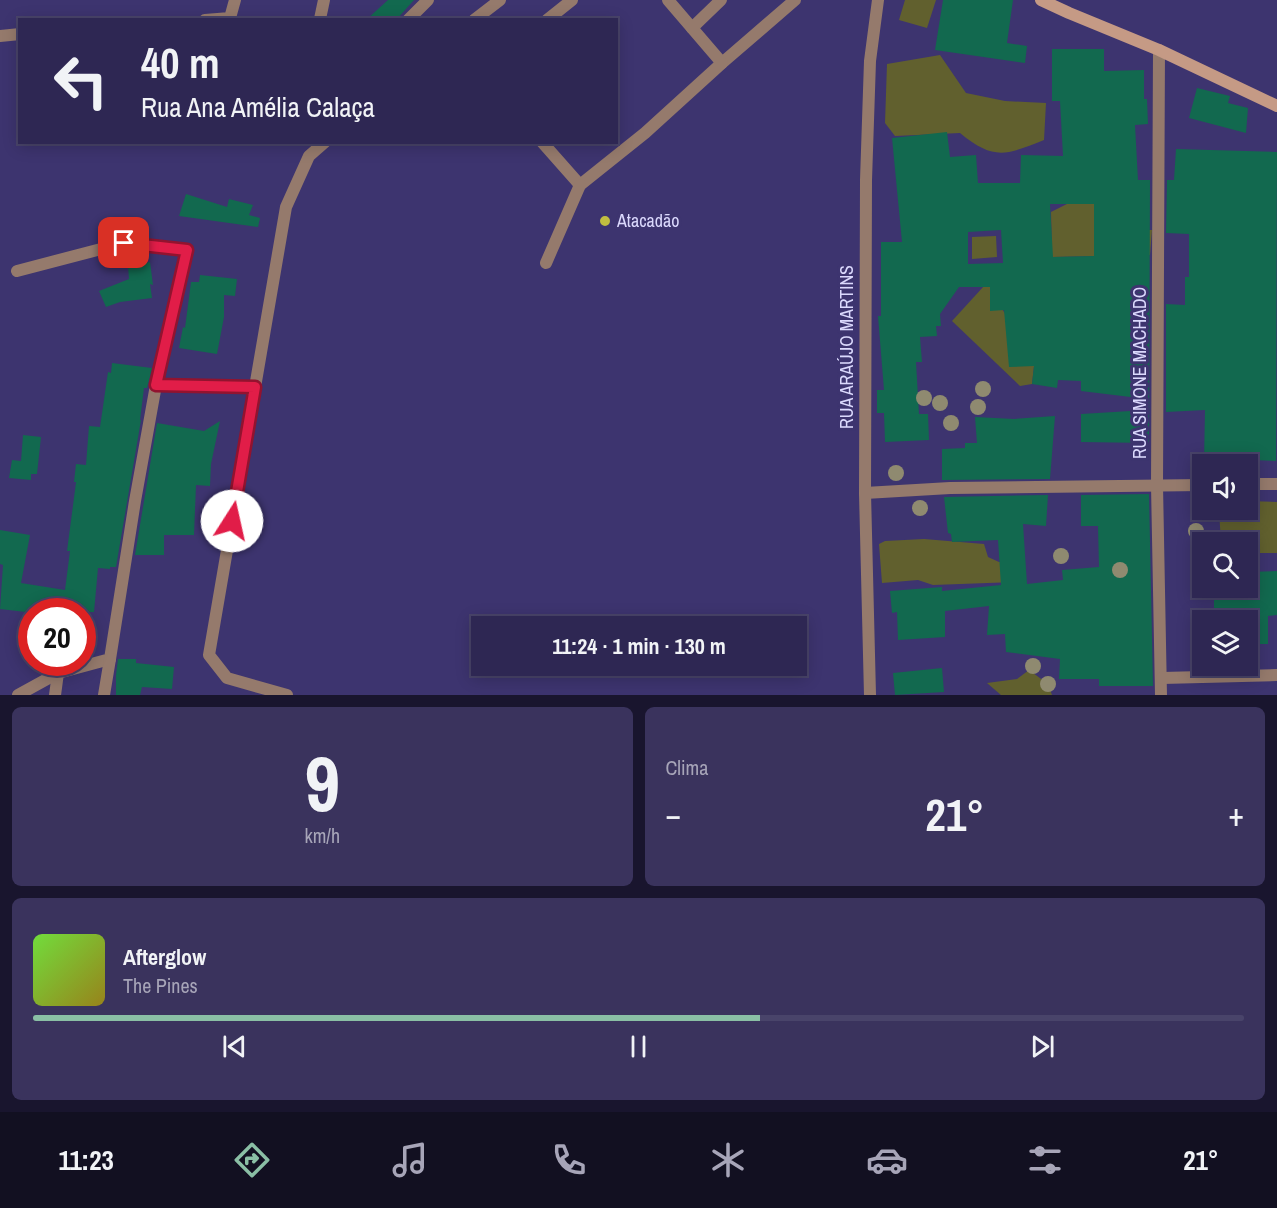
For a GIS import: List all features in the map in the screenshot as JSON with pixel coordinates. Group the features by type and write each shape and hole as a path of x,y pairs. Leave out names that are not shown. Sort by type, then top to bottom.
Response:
{"main road":[{"path":"1041,0 1069,14 1159,50 1277,106"}],"street":[{"path":"230,18 235,0"},
{"path":"320,18 324,0"},
{"path":"410,18 428,0"},
{"path":"477,18 500,0"},
{"path":"550,18 572,0"},
{"path":"668,0 722,63"},
{"path":"692,27 722,0"},
{"path":"546,263 580,185 645,133 795,0"},
{"name":"RUA ARAÚJO MARTINS","path":"870,695 865,493 866,180 870,61 878,0"},
{"path":"0,36 18,34"},
{"name":"RUA SIMONE MACHADO","path":"1159,50 1157,485 1161,695"},
{"path":"287,695 227,678 209,655 286,207 309,156 323,144"},
{"path":"544,144 580,185"},
{"path":"17,271 124,243 187,250 156,385 104,695"},
{"path":"156,385 255,387"},
{"path":"1258,484 1277,484"},
{"path":"865,493 950,488 1192,485"},
{"path":"96,664 110,660"},
{"path":"1162,678 1277,675"},
{"path":"18,695 53,676"},
{"path":"55,695 58,676"}],"shaded area":[{"path":"905,0 936,0 927,28 899,20"},
{"path":"940,55 966,93 1005,101 1046,103 1044,140 1010,152 1000,153 982,148 960,133 895,136 885,123 887,64"},
{"path":"1067,204 1094,204 1094,230 1152,230 1150,255 1052,257 1051,212"},
{"path":"996,236 997,257 972,259 972,237"},
{"path":"984,286 990,287 1034,366 1032,384 1020,386 952,321"},
{"path":"1258,501 1277,502 1277,553 1258,553 1258,532 1220,532 1220,520 1258,520"},
{"path":"924,539 984,544 988,557 999,562 1014,561 1015,582 933,585 918,580 882,583 879,544 885,541"},
{"path":"1029,670 1048,684 1052,695 1001,695 987,683 1017,679"}],"building":[{"path":"388,0 414,0 398,18 368,18"},
{"path":"943,0 1013,0 1007,43 1027,46 1025,63 935,50"},
{"path":"1052,49 1104,49 1104,71 1144,70 1144,99 1147,99 1148,124 1135,125 1138,180 1150,180 1149,443 1081,442 1081,414 1147,410 1147,399 1081,391 1081,381 1058,380 1057,388 1032,384 1034,366 1009,367 1004,310 990,311 990,287 959,287 940,314 941,326 936,326 937,336 920,337 922,362 916,362 919,414 928,414 929,440 885,442 884,413 877,413 877,390 884,390 878,316 881,316 881,242 902,242 892,138 947,132 950,157 976,155 978,183 1020,183 1021,155 1063,156 1060,101 1052,101","holes":["1050,204 1094,204 1094,256 1053,257","1001,230 1003,263 968,264 968,232"]},
{"path":"1197,88 1230,96 1228,103 1248,108 1246,133 1189,118"},
{"path":"1176,149 1277,152 1276,461 1258,460 1258,454 1204,454 1205,410 1166,412 1166,304 1185,305 1185,277 1189,277 1189,234 1166,233 1167,180 1174,180"},
{"path":"186,194 227,207 229,199 253,205 249,215 260,218 258,227 179,216"},
{"path":"150,262 152,298 120,302 106,307 99,291 129,279 128,266"},
{"path":"200,275 237,279 235,296 224,295 224,317 217,354 179,348 183,327 185,328 191,282 199,282"},
{"path":"112,363 152,368 147,388 144,388 141,420 116,567 98,568 95,598 18,598 18,611 0,609 3,565 0,564 0,530 30,535 21,583 65,590 76,464 86,465 89,426 100,427 108,372 111,373"},
{"path":"1055,416 1050,479 942,480 942,449 965,448 965,443 977,443 975,417 1014,419"},
{"path":"220,421 211,464 210,486 196,485 194,535 164,535 164,555 135,555 157,423 204,431"},
{"path":"23,435 41,437 37,474 31,474 31,480 9,478 12,460 21,461"},
{"path":"1149,494 1153,686 1099,686 1099,679 1059,679 1060,659 1006,652 1005,634 987,635 989,606 945,611 945,637 898,640 897,612 892,613 890,591 942,587 942,591 1001,585 998,540 952,542 951,534 948,533 944,497 1048,495 1046,526 1023,524 1027,584 1063,580 1062,570 1099,567 1098,526 1081,526 1081,495"},
{"path":"1277,571 1277,615 1268,616 1268,644 1258,644 1258,610 1214,610 1214,598 1258,598 1258,572"},
{"path":"118,659 136,659 136,663 174,667 172,689 142,687 140,695 116,695"},
{"path":"942,668 944,692 895,695 893,673"}],"place":[{"name":"Atacadão","path":"605,221"}],"route":[{"path":"124,243 187,250 156,385 255,387 232,521"}]}
